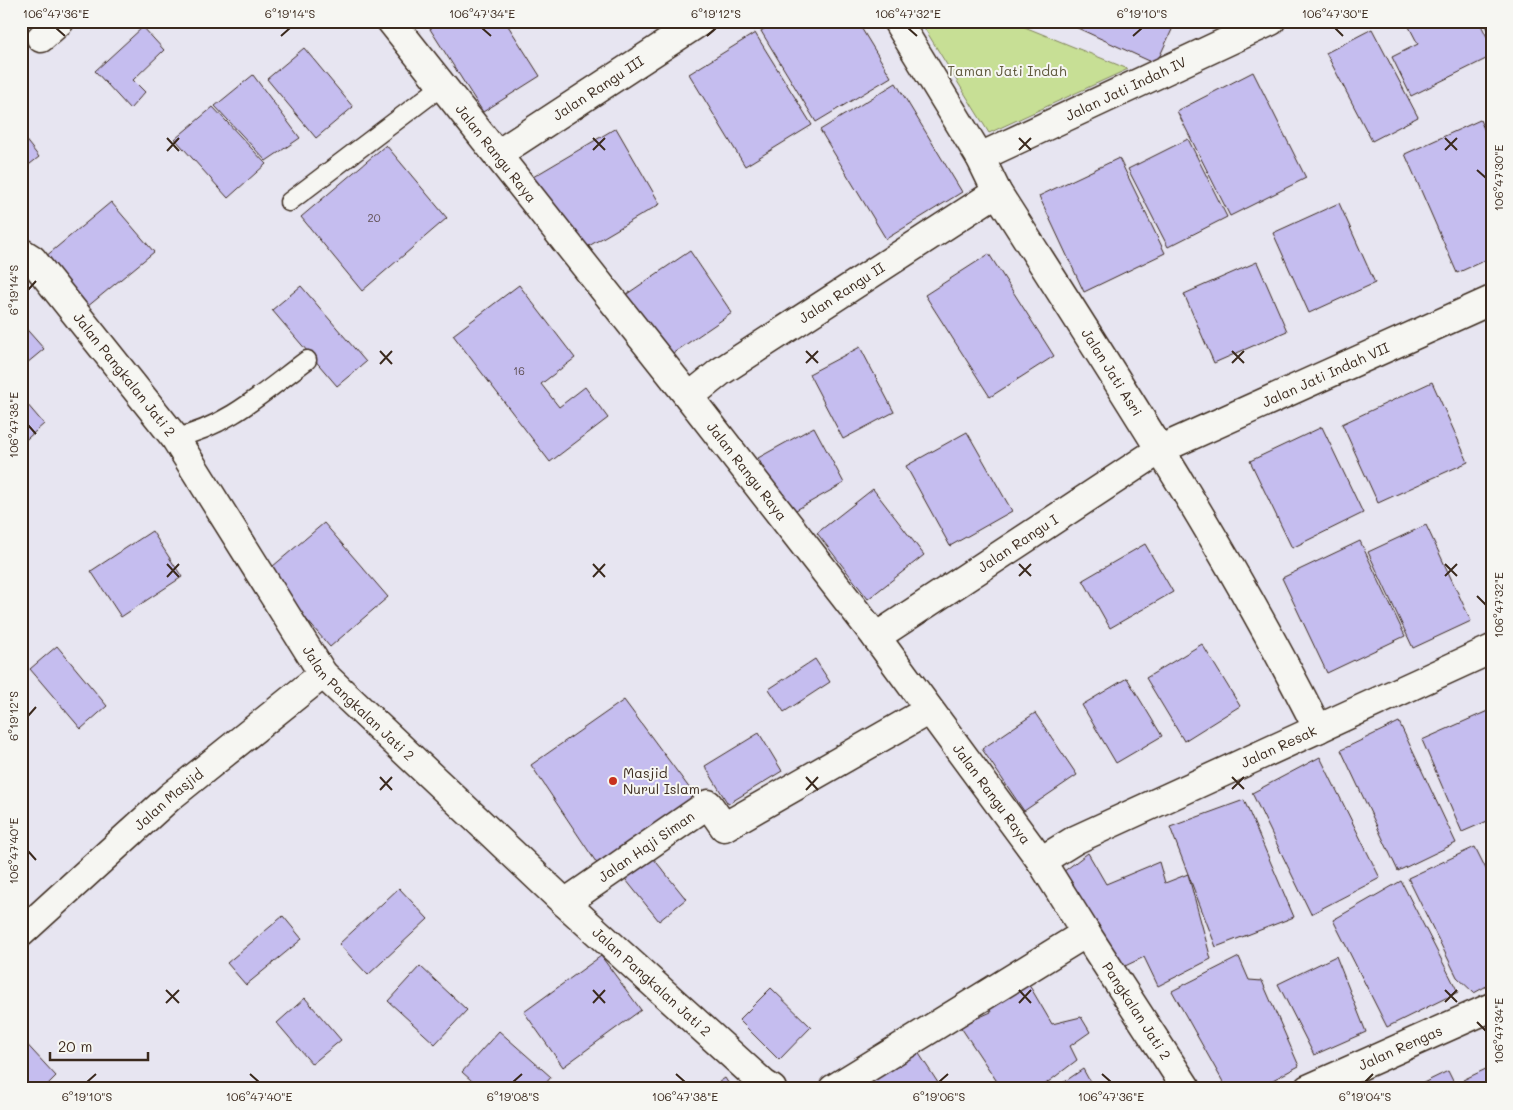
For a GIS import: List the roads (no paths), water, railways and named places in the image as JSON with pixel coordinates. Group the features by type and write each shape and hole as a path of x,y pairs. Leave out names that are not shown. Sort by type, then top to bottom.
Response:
{"street":[{"name":"Jalan Rangu Raya","path":"391,21 689,397 876,638 1041,861 1086,933"},
{"name":"Jalan Rangu III","path":"500,158 510,146 701,21"},
{"name":"Jalan Jati Asri","path":"897,21 980,156 996,192 1161,449 1289,671 1318,729"},
{"name":"Jalan Jati Indah IV","path":"980,156 1271,21"},
{"name":"Jalan Rangu II","path":"689,397 720,372 996,192"},
{"name":"Jalan Pangkalan Jati 2","path":"25,260 175,438 323,674 564,902 764,1084 772,1089"},
{"name":"Jalan Jati Indah VII","path":"1161,449 1492,300"},
{"name":"Jalan Rangu I","path":"876,638 1161,449"},
{"name":"Jalan Resak","path":"1041,861 1075,840 1492,649"},
{"name":"Jalan Masjid","path":"21,933 170,797 323,674"},
{"name":"Jalan Haji Siman","path":"564,902 708,804 724,827 928,710"},
{"path":"832,1089 1086,933"},
{"name":"Pangkalan Jati 2","path":"1086,933 1187,1089"},
{"name":"Jalan Rengas","path":"1308,1089 1492,1007"}],"lane":[{"path":"289,202 442,86"},
{"path":"175,438 194,434 231,417 307,360"}],"place":[{"name":"Masjid Nurul Islam","path":"613,781"}],"park label":[{"name":"Taman Jati Indah","path":"1007,71"}]}
